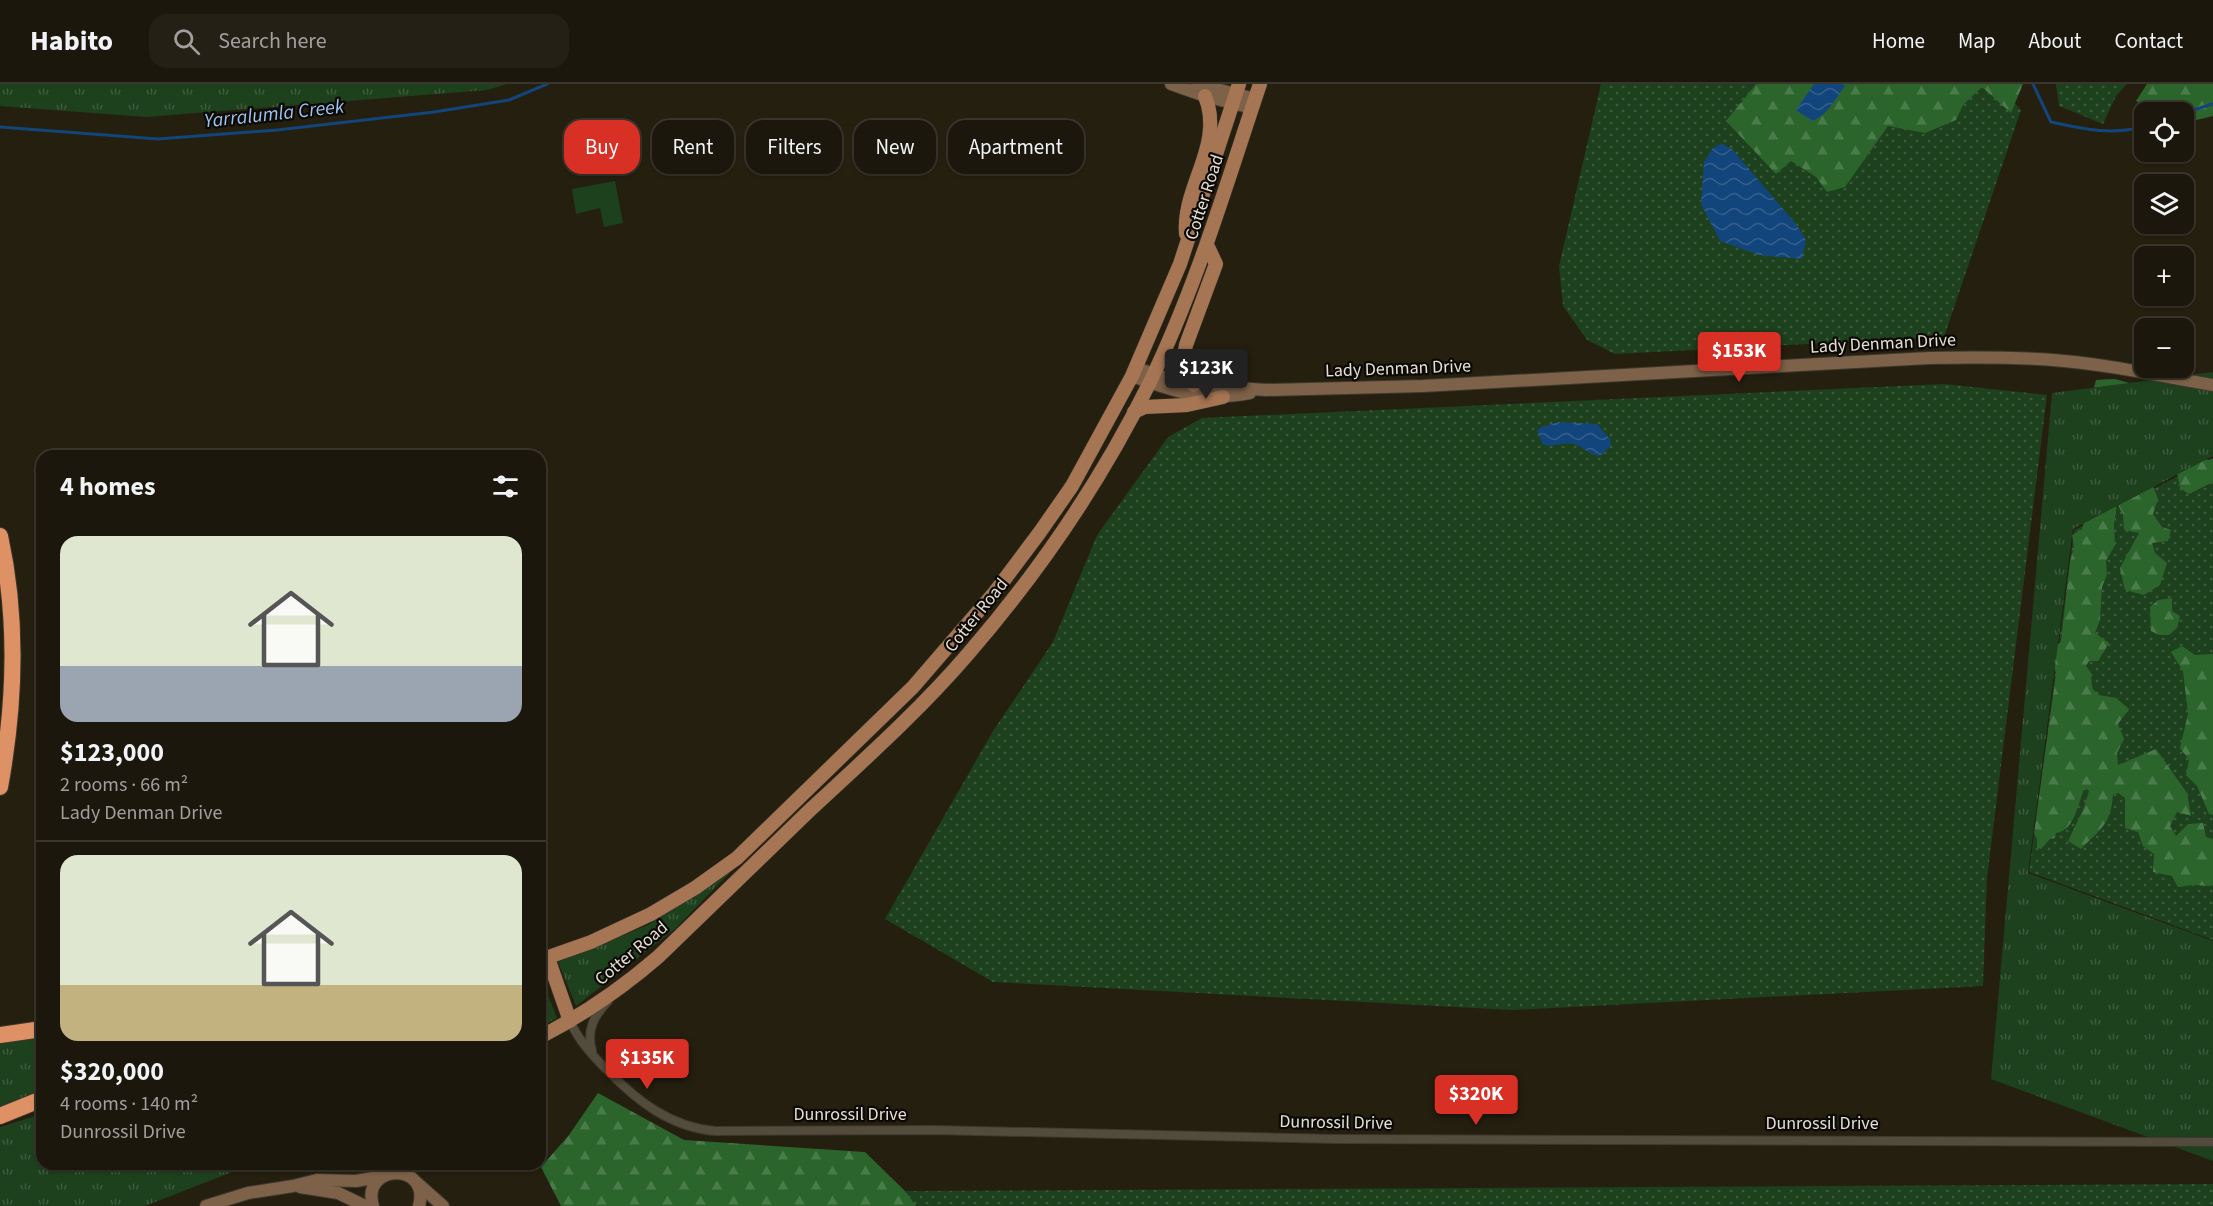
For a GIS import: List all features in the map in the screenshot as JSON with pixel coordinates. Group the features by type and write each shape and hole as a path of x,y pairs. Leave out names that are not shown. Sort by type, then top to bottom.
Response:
{"highway":[{"path":"0,536 9,591 12,635 9,723 0,787"},
{"path":"0,1035 36,1030"},
{"path":"0,1116 36,1101"}],"main road":[{"name":"Cotter Road","path":"546,1034 570,1022 626,984 865,759 968,655 1049,552 1095,482 1151,379 1207,245 1260,84"},
{"name":"Cotter Road","path":"546,958 591,942 651,914 725,867 797,801 905,694 963,631 1046,525 1084,465 1134,372 1162,309 1236,94"},
{"path":"1186,243 1184,218 1207,150 1211,130 1210,108 1205,96"},
{"path":"1194,385 1184,370 1183,359 1216,264 1207,245"},
{"path":"1134,412 1144,407 1187,405 1223,398"},
{"path":"546,964 570,1022"}],"street":[{"path":"1171,84 1205,96 1236,94"},
{"path":"1197,84 1236,94 1253,104"},
{"name":"Lady Denman Drive","path":"1151,379 1194,385 1266,390 1423,386 1929,358 2003,357 2056,360 2213,385"},
{"name":"Lady Denman Drive","path":"1134,372 1180,393 1223,398 1266,390"},
{"path":"593,1056 589,1039 594,1019 610,998 626,984"},
{"name":"Dunrossil Drive","path":"570,1022 579,1039 593,1056 626,1089 653,1110 689,1127 715,1131 933,1130 1335,1139 2213,1142"},
{"path":"410,1170 421,1194 419,1206"},
{"path":"374,1206 373,1189 385,1172"},
{"path":"206,1206 248,1193 325,1179 356,1181 385,1172 397,1173 415,1181 443,1206"},
{"path":"293,1186 338,1193 365,1206"}],"green space":[{"path":"0,84 507,84 487,90 146,117 0,106"},
{"path":"1601,84 1998,84 2021,110 1944,337 1615,354 1587,340 1563,306 1559,266"},
{"path":"1756,84 2023,84 2011,113 1982,87 1963,105 1956,120 1925,133 1888,126 1845,187 1827,192 1816,177 1791,161 1776,174 1726,121"},
{"path":"2056,84 2127,84 2116,96 2103,124 2059,106"},
{"path":"2147,84 2213,84 2213,116 2194,121 2194,102 2136,101"},
{"path":"615,181 623,223 604,227 600,208 576,214 572,189"},
{"path":"2213,372 2213,456 2073,529 2028,873 2213,941 2213,1161 1991,1079 2052,393 2167,378 2194,378 2194,374"},
{"path":"2115,379 2140,386 2195,459 2213,460 2213,482 2189,494 2180,488 2176,468 2152,483 2158,499 2153,514 2162,527 2171,530 2168,541 2152,543 2155,553 2167,563 2160,585 2144,595 2125,590 2120,568 2139,533 2124,530 2123,514 2117,504 2114,524 2115,545 2106,561 2107,575 2102,587 2100,620 2095,633 2109,643 2098,661 2089,661 2086,666 2091,673 2092,688 2099,695 2116,698 2129,709 2118,724 2124,739 2117,753 2118,765 2156,749 2187,793 2191,816 2177,812 2170,826 2176,836 2188,824 2203,823 2206,837 2213,839 2213,885 2210,886 2178,887 2172,876 2153,872 2154,854 2143,846 2138,832 2125,828 2125,798 2118,793 2113,794 2110,813 2104,825 2081,849 2068,841 2083,810 2089,791 2085,787 2068,827 2056,833 2055,838 2050,839 2041,849 2037,848 2037,838 2034,834 2056,674 2047,652 2061,642 2070,561 2074,547 2072,535 2082,529 2085,518 2089,407 2096,380"},
{"path":"1944,384 2047,395 1987,878 1983,986 1512,1010 993,982 885,919 993,731 1053,642 1097,535 1168,437 1202,418"},
{"path":"2213,458 2213,940 2029,872 2074,530"},
{"path":"2172,598 2172,611 2180,616 2177,628 2169,635 2159,635 2151,631 2150,607 2158,600"},
{"path":"2182,646 2195,655 2213,654 2213,815 2209,814 2197,786 2186,775 2189,760 2180,748 2188,714 2183,671 2171,652"},
{"path":"747,855 675,929 576,1006 558,962 648,925"},
{"path":"546,990 557,1018 546,1024"},
{"path":"36,1036 36,1092 0,1108 0,1043"},
{"path":"598,1093 684,1140 865,1152 905,1191 916,1206 561,1206 543,1170 546,1170 546,1161 569,1135"},
{"path":"36,1116 36,1170 237,1170 145,1206 0,1206 0,1127"},
{"path":"2213,1184 2213,1206 915,1206 904,1191"}],"water":[{"path":"1814,84 1842,84 1845,86 1826,111 1812,121 1796,110"},
{"path":"1721,143 1732,149 1796,224 1806,240 1802,259 1759,255 1720,241 1701,204 1704,162 1712,149"},
{"path":"1559,422 1597,424 1610,439 1611,446 1600,456 1573,444 1543,445 1537,431 1541,427"}],"waterway":[{"name":"Yarralumla Creek","path":"0,127 158,139 277,130 434,112 509,100 547,84"},
{"name":"Yarralumla Creek","path":"2033,84 2051,122 2110,131 2134,129"},
{"name":"Yarralumla Creek","path":"2194,110 2213,104"}]}
